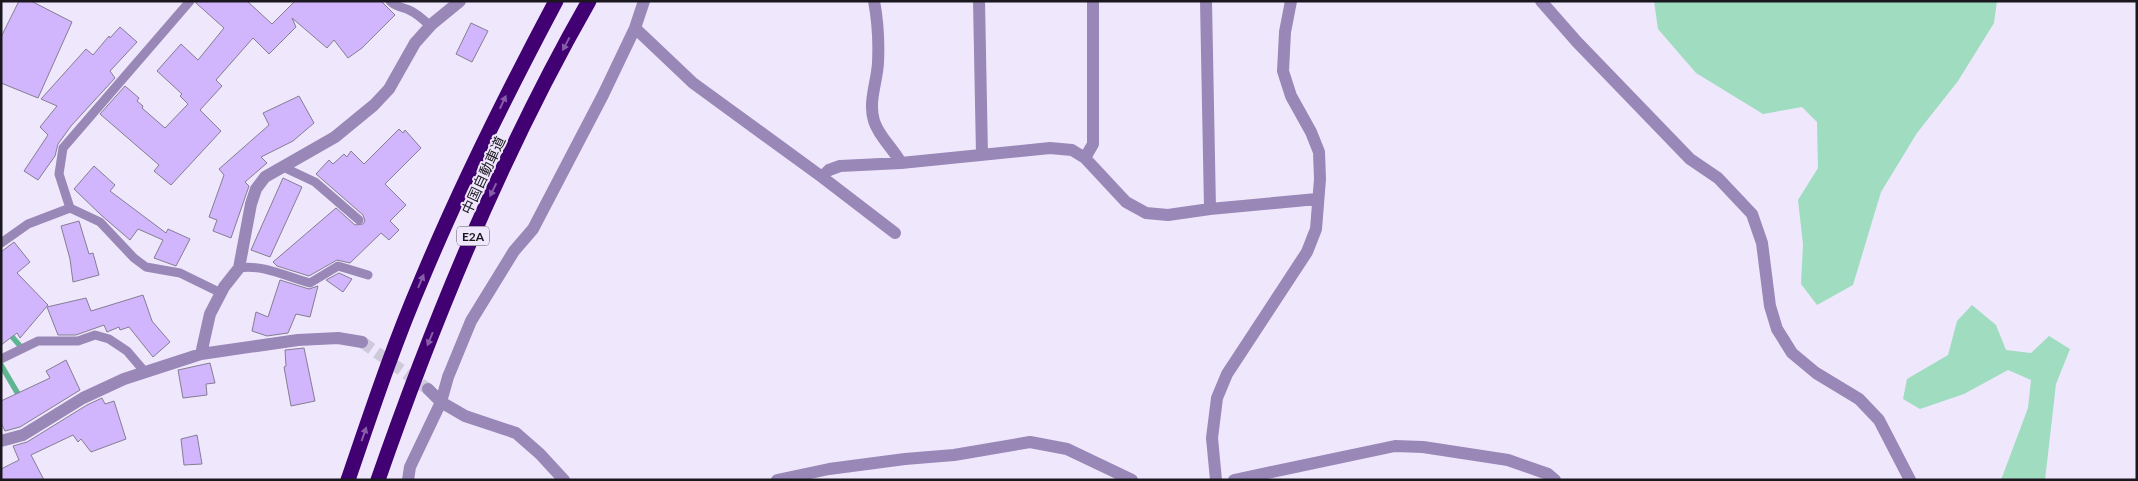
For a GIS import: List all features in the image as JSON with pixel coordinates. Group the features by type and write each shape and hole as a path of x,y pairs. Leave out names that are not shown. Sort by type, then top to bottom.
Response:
{"highway":[{"name":"中国自動車道","path":"348,480 381,383 420,281 504,100 556,1"},
{"name":"中国自動車道","path":"378,480 406,398 487,202 533,107 589,1"}],"street":[{"path":"201,354 210,314 221,293 239,268 251,204 256,189 265,177 335,137 374,105 389,89 415,43 430,26 460,1"},
{"path":"408,480 410,467 442,402 448,377 471,321 514,251 533,229 603,95 635,28 644,1"},
{"path":"874,1 878,21 878,64 872,104 873,120 879,134 901,163"},
{"path":"979,1 982,154"},
{"path":"1085,158 1093,144 1092,1"},
{"path":"1206,1 1210,209"},
{"path":"1216,480 1212,438 1217,398 1227,374 1307,252 1316,229 1320,179 1319,152 1311,132 1291,96 1283,71 1285,32 1291,1"},
{"path":"1541,1 1577,42 1690,159 1718,178 1752,214 1762,242 1770,306 1777,329 1792,353 1816,373 1859,399 1879,420 1910,480"},
{"path":"635,28 693,83 895,233"},
{"path":"822,177 829,170 840,166 901,163 1050,148 1072,150 1085,158 1126,202 1146,213 1168,215 1317,199"},
{"path":"1,441 23,435 83,398 145,372 201,354 298,340 338,338 362,342"},
{"path":"428,389 442,402 465,416 516,433 540,454 564,480"},
{"path":"777,480 829,469 904,459 954,455 1030,442 1067,449 1132,480"},
{"path":"1234,480 1395,446 1423,447 1508,460 1548,474 1555,480"}],"lane":[{"path":"70,208 59,174 63,148 190,1"},
{"path":"390,1 399,8 419,15 430,26"},
{"path":"283,168 314,182 359,220"},
{"path":"1,243 28,224 70,208 100,222 134,258 146,267 180,273 221,293"},
{"path":"239,268 250,266 266,268 276,274 310,284 338,266 368,275"},
{"path":"1,360 38,341 78,341 94,335 109,338 121,347 145,372"}],"green space":[{"path":"1654,1 1997,1 1994,23 1958,81 1917,133 1881,192 1853,285 1817,305 1801,284 1803,244 1798,200 1818,168 1817,122 1802,107 1763,114 1696,73 1658,29"},
{"path":"1972,305 1996,325 2006,350 2031,353 2049,336 2070,349 2056,384 2045,480 2001,480 2028,408 2031,380 2008,370 1964,394 1920,409 1903,399 1907,379 1948,355 1957,321"}],"building":[{"path":"19,1 31,1 72,22 38,98 1,83 1,37"},
{"path":"196,1 247,1 272,24 295,1 381,1 395,15 362,48 348,58 334,40 327,48 292,18 296,27 269,54 253,38 216,80 222,86 200,110 221,131 171,185 154,171 159,165 100,114 125,86 139,98 137,101 143,106 142,108 165,128 188,104 180,96 182,94 157,71 181,44 198,60 224,28"},
{"path":"471,23 488,31 472,62 456,54"},
{"path":"120,27 137,42 110,71 115,78 71,126 58,144 55,156 38,180 24,171 48,135 40,127 57,106 41,99 86,49 93,55 109,36 110,38"},
{"path":"299,96 314,123 293,141 261,157 267,163 245,182 249,186 231,238 213,231 217,220 209,217 224,175 219,169 269,125 263,113"},
{"path":"399,129 403,133 405,130 421,148 385,184 406,205 390,221 399,230 389,240 381,233 350,263 337,260 309,276 277,266 273,262 336,208 355,225 363,224 365,221 363,215 316,174 329,160 333,164 344,154 347,157 351,151 364,164"},
{"path":"94,166 115,185 110,191 166,233 168,229 190,239 176,266 154,258 163,240 138,229 130,240 74,189"},
{"path":"283,178 302,187 270,257 251,250"},
{"path":"79,221 89,254 93,253 99,275 73,282 70,259 61,226"},
{"path":"14,242 30,262 17,273 48,305 20,338 17,333 1,345 1,252"},
{"path":"339,273 352,279 343,292 326,280"},
{"path":"280,280 309,289 318,286 310,317 296,314 288,333 267,336 252,331 256,312 268,317"},
{"path":"143,295 152,321 170,342 153,357 129,327 120,330 119,327 107,332 104,325 76,335 58,335 47,307 86,298 91,311"},
{"path":"304,348 315,401 291,406 284,367 286,366 285,350"},
{"path":"66,360 80,390 20,427 5,431 1,423 1,401 50,378 46,371"},
{"path":"210,363 215,383 206,384 207,395 183,398 178,370"},
{"path":"102,398 105,404 114,401 126,439 91,452 81,439 78,442 73,435 31,455 44,480 1,480 1,469 19,460 13,446 27,442 87,405"},
{"path":"197,435 202,464 184,465 181,439"}],"waterway":[{"path":"8,332 21,347"},
{"path":"1,365 21,399"}],"tunnel":[{"path":"362,342 428,389"}]}
